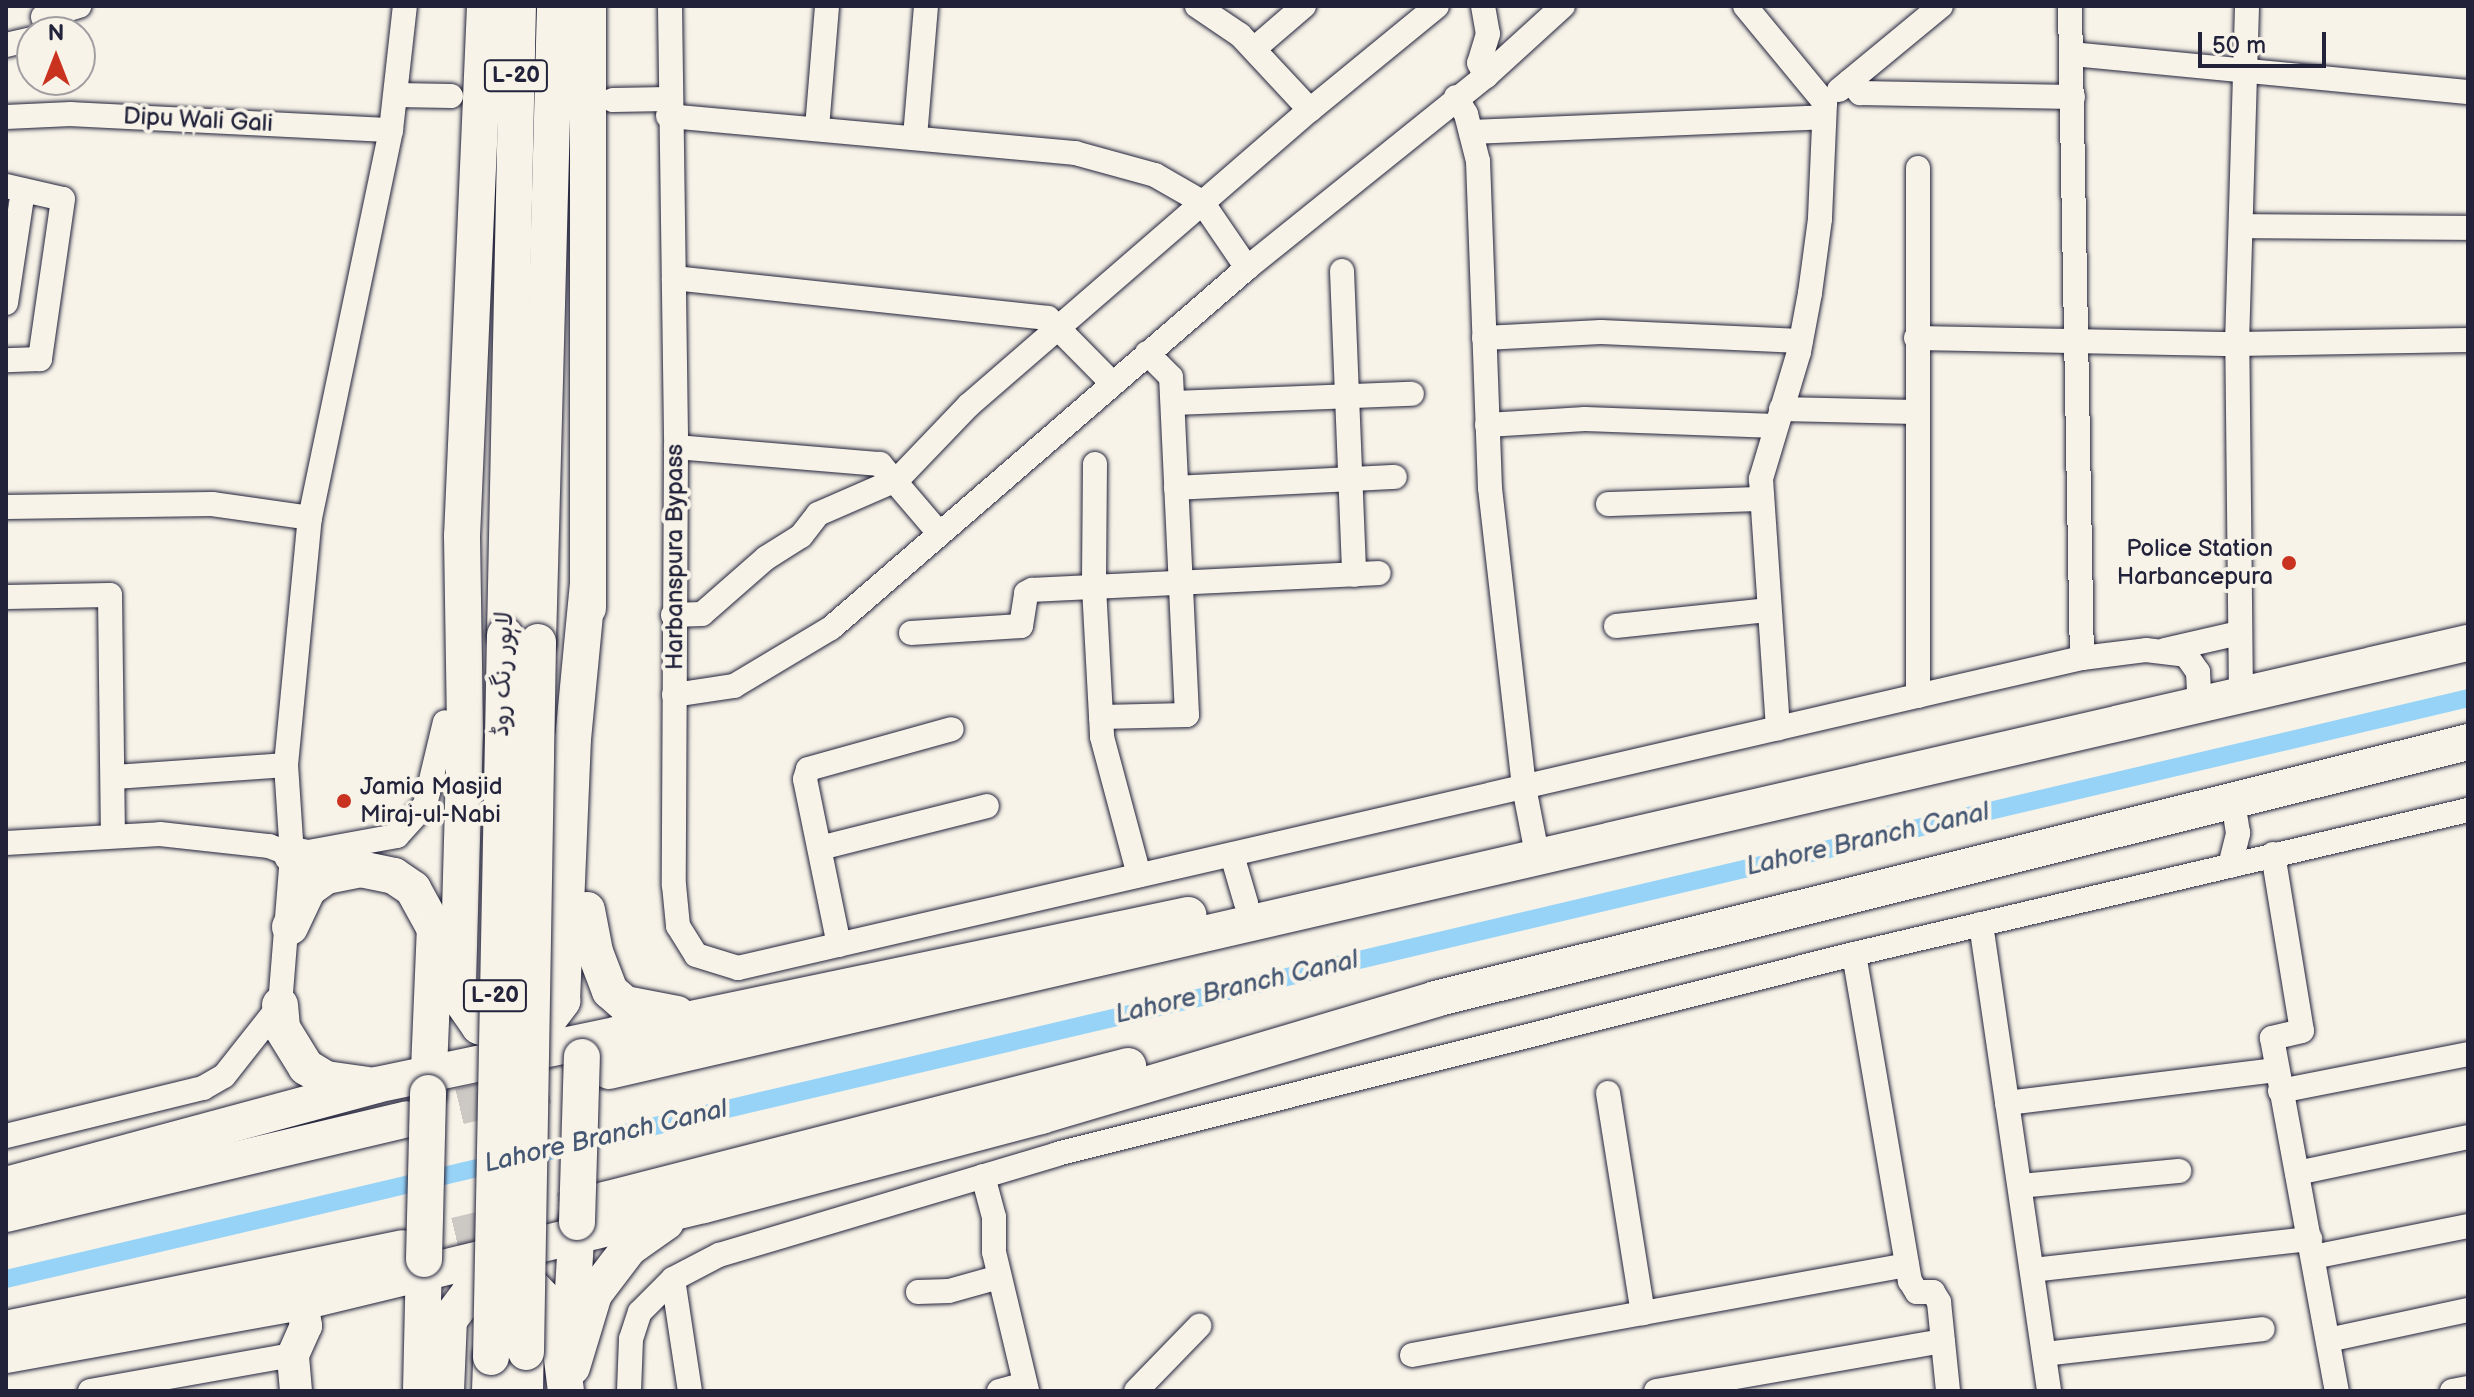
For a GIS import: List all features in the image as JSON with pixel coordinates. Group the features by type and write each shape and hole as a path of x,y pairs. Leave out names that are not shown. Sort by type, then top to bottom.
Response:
{"highway":[{"path":"429,1387 417,1260 421,1095 431,1005 445,722 462,536 485,6"},
{"name":"لاہور رنگ روڈ","path":"518,6 525,1391"},
{"name":"لاہور رنگ روڈ","path":"490,1374 522,638 555,6"},
{"path":"567,1391 586,1220 591,1056 587,910 588,6"},
{"path":"462,536 465,733 458,984 461,1000 479,1026 509,1037 542,1028 562,1001 573,739 588,584"},
{"path":"6,1214 421,1095 591,1056 977,990 1312,907 1538,859 2468,643"},
{"path":"586,1220 704,1205 1041,1116 1435,999 2468,742"},
{"path":"292,855 372,870 413,889 435,929"},
{"path":"290,927 308,889 326,876 372,870"},
{"path":"591,1056 697,1016 1246,903 1312,907"},
{"path":"587,910 595,952 610,991 625,1004 651,1012 697,1016"},
{"path":"6,1329 417,1260 586,1220 1243,1037 1435,999"},
{"path":"280,1005 282,1028 306,1067 326,1079 421,1095"},
{"path":"6,1185 376,1085 413,1054 431,1005"},
{"path":"567,1391 584,1314 612,1266 653,1228 704,1205"},
{"path":"6,1355 302,1302 357,1288 417,1260"},
{"path":"429,1387 449,1320 469,1293 500,1281 535,1290 548,1303 557,1319 567,1391"},
{"path":"357,1288 390,1301 403,1314 429,1387"}],"main road":[{"path":"296,1391 293,1355 306,1326 302,1302"}],"street":[{"path":"49,16 79,6"},
{"path":"6,1136 203,1088 224,1076 280,1005 290,927 292,855 286,765 310,518 391,130 405,6"},
{"name":"Harbanspura Bypass","path":"670,6 668,107 676,447 674,885 685,942 696,955 738,968 2082,658 2163,650 2239,633"},
{"path":"817,128 827,6"},
{"path":"915,137 926,6"},
{"path":"1197,6 1254,49 1310,110"},
{"path":"1254,49 1304,6"},
{"path":"673,615 702,614 766,558 801,536 818,514 898,479 969,405 1202,202 1437,6"},
{"path":"1483,6 1488,34 1479,52 1486,76"},
{"path":"674,695 713,692 758,674 831,628 938,532 1247,268 1456,97 1486,76 1563,6"},
{"path":"1745,6 1824,110 1820,219 1801,341 1761,479 1778,728"},
{"path":"1471,132 1824,110 1850,81 1941,6"},
{"path":"2070,6 2079,343 2082,658"},
{"path":"2241,697 2237,344 2247,6"},
{"path":"2072,54 2244,68 2468,92"},
{"path":"1850,81 1860,93 2073,97"},
{"path":"397,95 451,96"},
{"path":"1456,97 1471,132 1478,161 1487,425 1524,787 1538,859"},
{"path":"613,100 817,128 1075,153 1155,175 1202,202 1247,268"},
{"name":"Dipu Wali Gali","path":"6,117 71,114 391,130"},
{"path":"1918,168 1915,412 1918,696"},
{"path":"6,303 15,188 63,199 40,359 6,360"},
{"path":"2241,226 2468,228"},
{"path":"1342,271 1354,575"},
{"path":"674,278 1048,318 1112,383"},
{"path":"1484,338 1601,332 1801,341"},
{"path":"1916,338 2237,344 2468,340"},
{"path":"1101,717 1187,715 1171,377 1147,353"},
{"path":"1173,403 1412,394"},
{"path":"1487,425 1585,419 1915,412"},
{"path":"676,447 880,464 898,479 938,532"},
{"path":"1095,464 1094,587 1101,717 1116,798 1139,875"},
{"path":"1176,488 1395,477"},
{"path":"1608,504 1761,499"},
{"path":"6,507 212,504 310,518"},
{"path":"911,633 1012,629 1021,626 1026,593 1032,590 1379,573"},
{"path":"6,597 110,595 116,777 113,836"},
{"path":"1616,626 1769,610"},
{"path":"2163,650 2186,655 2193,663 2200,706"},
{"path":"6,843 160,834 269,846 292,855 397,836 412,824 425,805 445,722"},
{"path":"839,945 805,779 808,769 952,729"},
{"path":"116,777 286,765"},
{"path":"2230,866 2238,833 2233,800"},
{"path":"820,848 987,806"},
{"path":"629,1391 631,1339 640,1312 673,1279 719,1255 1057,1154 1854,954 2468,810"},
{"path":"2273,854 2302,1031 2272,1038 2337,1391"},
{"path":"1232,855 1246,903"},
{"path":"1981,924 2049,1391"},
{"path":"1854,954 1907,1265 1917,1292 1933,1292 1939,1302 1948,1391"},
{"path":"2007,1103 2278,1080 2468,1054"},
{"path":"1608,1093 1643,1313"},
{"path":"1041,1116 1057,1154"},
{"path":"2297,1173 2468,1137"},
{"path":"2020,1186 2179,1171"},
{"path":"983,1176 999,1277 1026,1388 999,1391"},
{"path":"2032,1270 2312,1248 2468,1226"},
{"path":"1412,1355 1907,1265"},
{"path":"918,1292 949,1291 999,1277"},
{"path":"673,1279 690,1391"},
{"path":"2328,1340 2468,1310"},
{"path":"1136,1391 1199,1326"},
{"path":"2044,1354 2263,1329"},
{"path":"1656,1391 1943,1341"},
{"path":"90,1391 293,1355"},
{"path":"2452,1391 2468,1388"}],"waterway":[{"name":"Lahore Branch Canal","path":"524,1157 2468,698"},
{"name":"Lahore Branch Canal","path":"6,1279 499,1163"}],"tunnel":[{"path":"407,1119 609,1071"},
{"path":"403,1248 604,1200"}],"place":[{"name":"Police Station Harbancepura","path":"2289,563"},
{"name":"Jamia Masjid Miraj-ul-Nabi","path":"344,801"}]}
